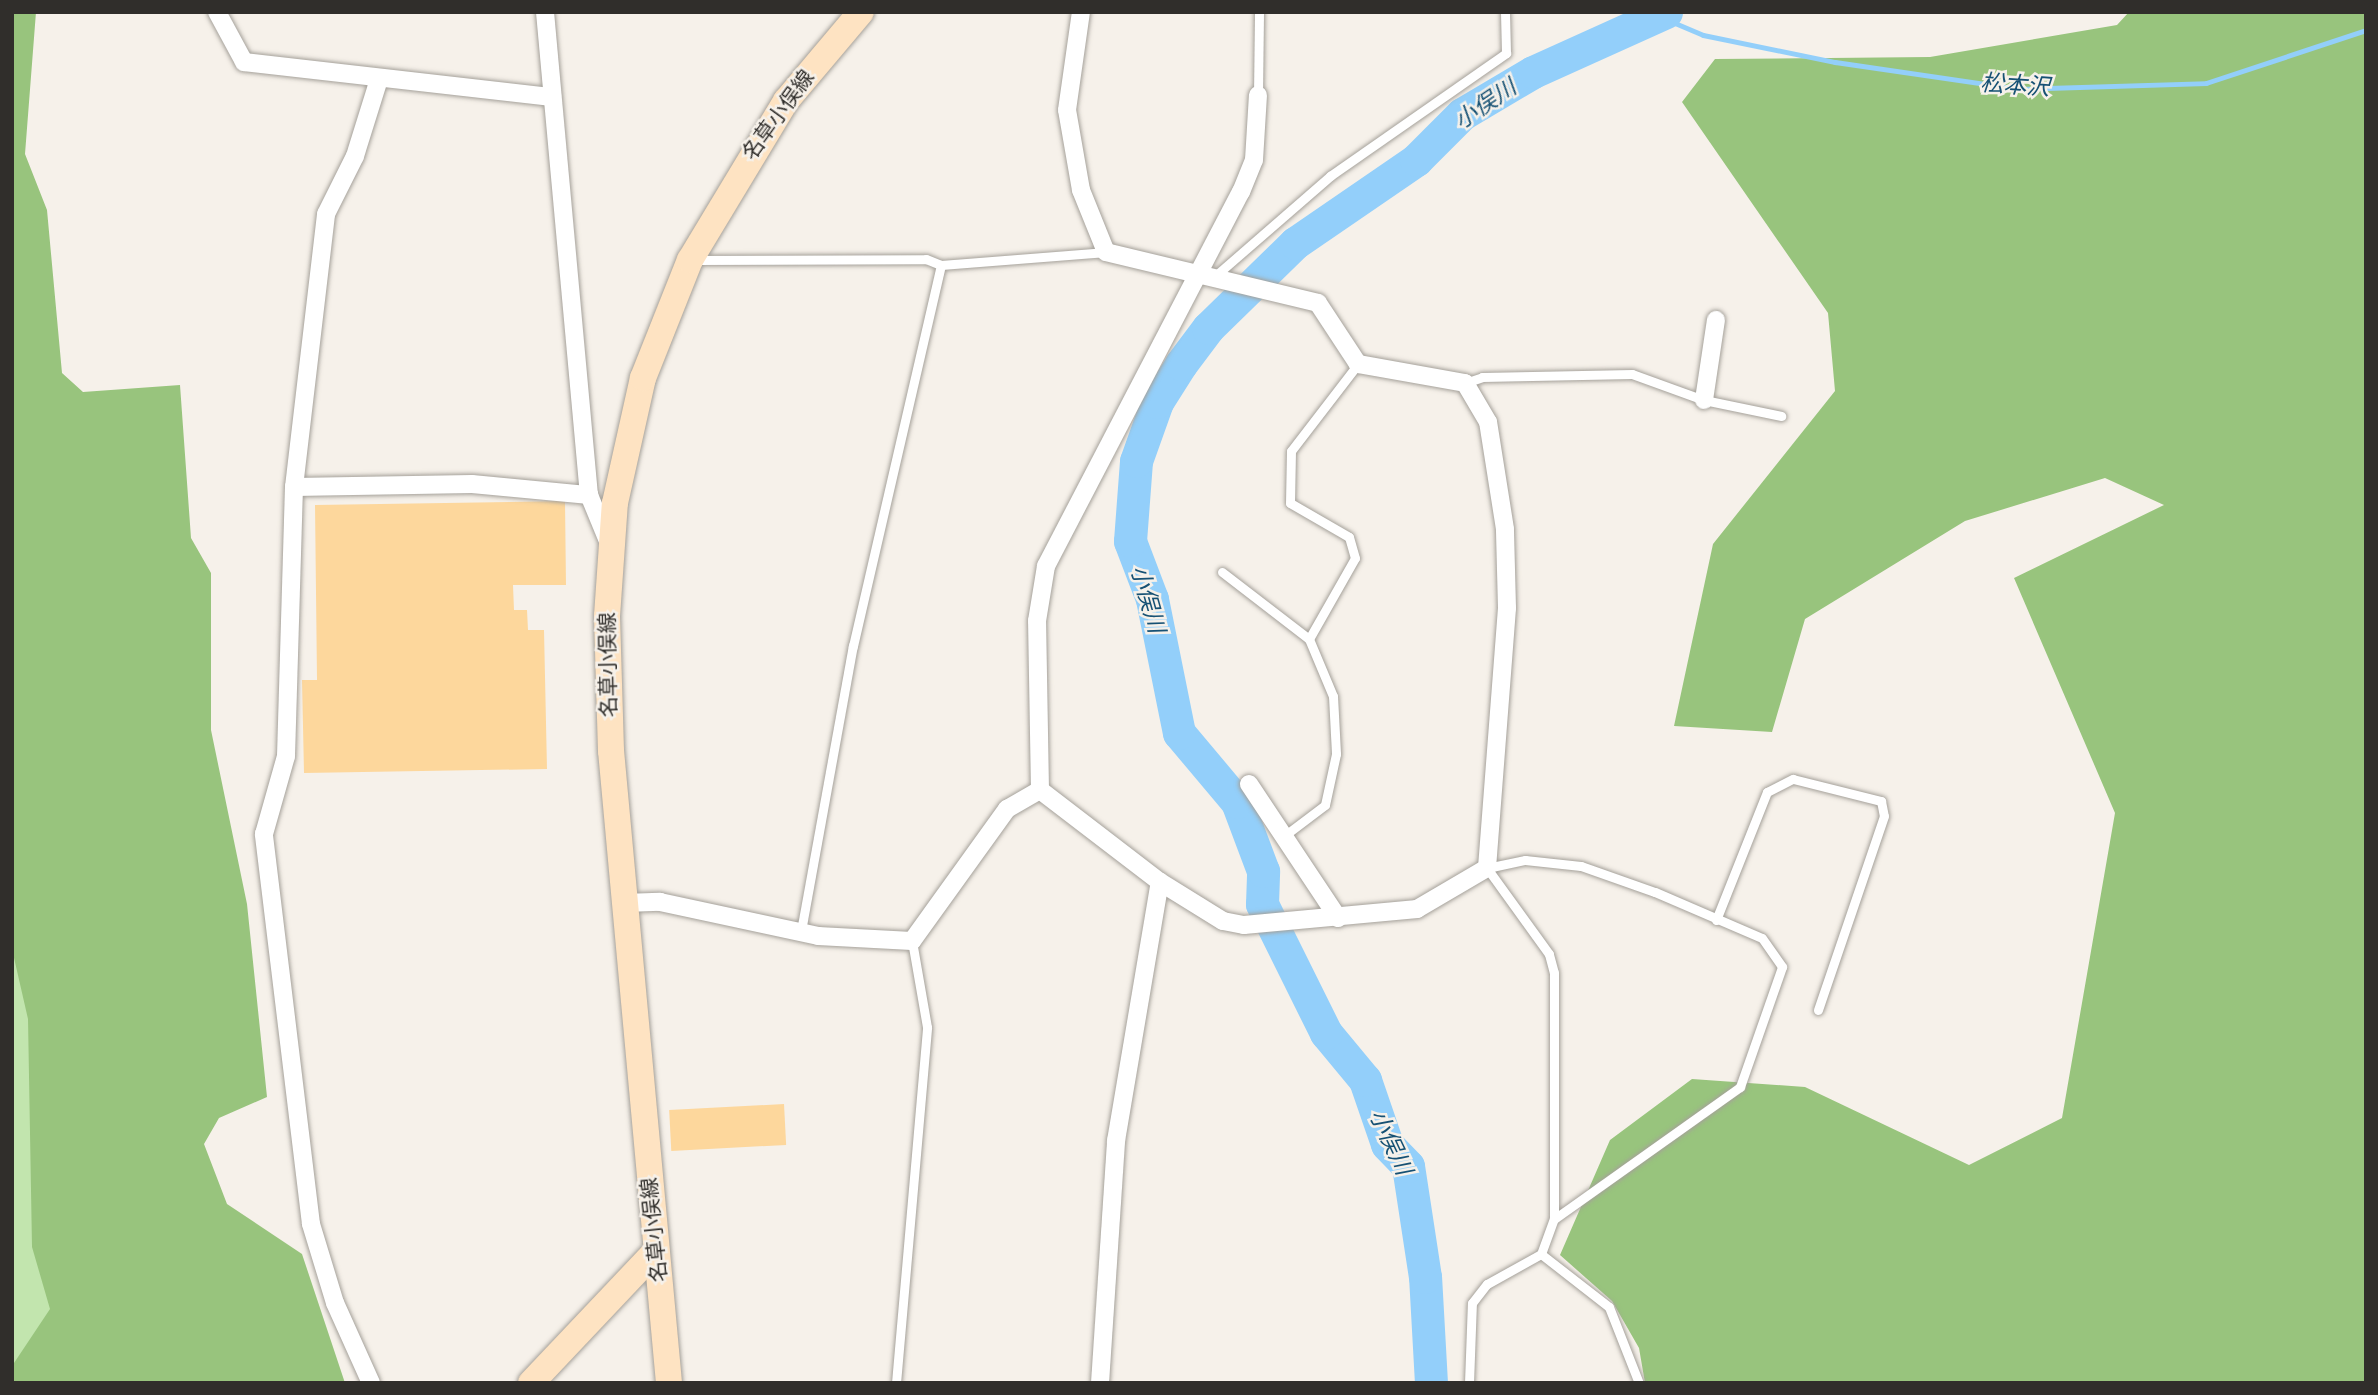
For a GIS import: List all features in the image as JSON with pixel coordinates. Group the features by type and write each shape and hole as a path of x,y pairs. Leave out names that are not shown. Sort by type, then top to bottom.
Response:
{"main road":[{"name":"名草小俣線","path":"669,1383 608,704 610,546 643,378 690,260 786,101 861,12"},
{"path":"531,1383 656,1251"}],"street":[{"path":"217,12 244,62 552,97"},
{"path":"545,12 589,495 610,546"},
{"path":"1040,790 1160,882 1223,921 1264,926 1417,909 1487,868 1505,670 1505,529 1489,422 1465,383 1358,363 1329,312 1273,292 1106,252 1081,190 1067,110 1081,12"},
{"path":"371,1383 335,1303 311,1224 291,1093 283,952 265,873 264,834 286,756 294,487 326,214 355,156 379,79"},
{"path":"1040,790 1037,621 1046,566 1209,277 1254,160 1258,95"},
{"path":"1704,400 1716,320"},
{"path":"294,487 472,484 589,495"},
{"path":"1249,784 1338,918"},
{"path":"624,903 660,902 802,931 912,941 1007,809 1040,790"},
{"path":"1106,1380 1116,1140 1160,882"}],"lane":[{"path":"1258,95 1259,12"},
{"path":"1209,277 1330,176 1506,53 1505,12"},
{"path":"690,260 926,259 941,265 1106,252"},
{"path":"802,931 853,646 941,265"},
{"path":"1309,639 1355,558 1349,537 1290,503 1291,451 1358,363"},
{"path":"1465,383 1482,377 1615,372 1704,400 1781,416"},
{"path":"1222,572 1309,639 1333,696 1336,754 1325,805 1284,836"},
{"path":"1716,920 1767,792 1793,779 1881,801 1884,816 1818,1010"},
{"path":"1469,1383 1472,1303 1487,1284 1541,1254 1554,1219 1554,973 1549,954 1487,868 1525,860 1581,866 1762,938 1782,967 1740,1087 1554,1219"},
{"path":"896,1383 927,1027 912,941"},
{"path":"1541,1254 1609,1307 1639,1383"}],"green space":[{"path":"12,12 36,12 25,154 47,210 62,373 83,392 180,385 191,538 211,573 211,730 247,904 267,1097 219,1118 204,1144 227,1204 302,1254 345,1383 12,1383 12,1366 50,1309 32,1247 28,1019 12,949"},
{"path":"2129,12 2366,12 2366,1383 1645,1383 1639,1348 1612,1301 1560,1255 1610,1140 1692,1079 1805,1087 1969,1165 2062,1118 2115,813 2014,578 2164,505 2105,478 1965,521 1805,619 1772,732 1674,726 1713,544 1835,391 1828,313 1682,102 1715,59 1930,57 2117,25"},
{"path":"12,650 92,1361 12,1383"}],"building":[{"path":"565,501 566,585 513,585 514,610 527,610 528,630 544,630 547,769 304,773 302,680 317,680 315,505"},
{"path":"784,1104 786,1145 671,1151 669,1110"}],"waterway":[{"name":"小俣川","path":"1431,1383 1425,1277 1408,1166 1387,1144 1365,1080 1326,1033 1262,904 1263,871 1237,802 1179,733 1152,599 1130,541 1136,461 1157,402 1181,364 1208,328 1295,243 1416,160 1462,114 1533,72 1666,12"},
{"name":"松本沢","path":"1663,18 1703,35 1835,62 2019,89 2206,83 2366,30"}]}
